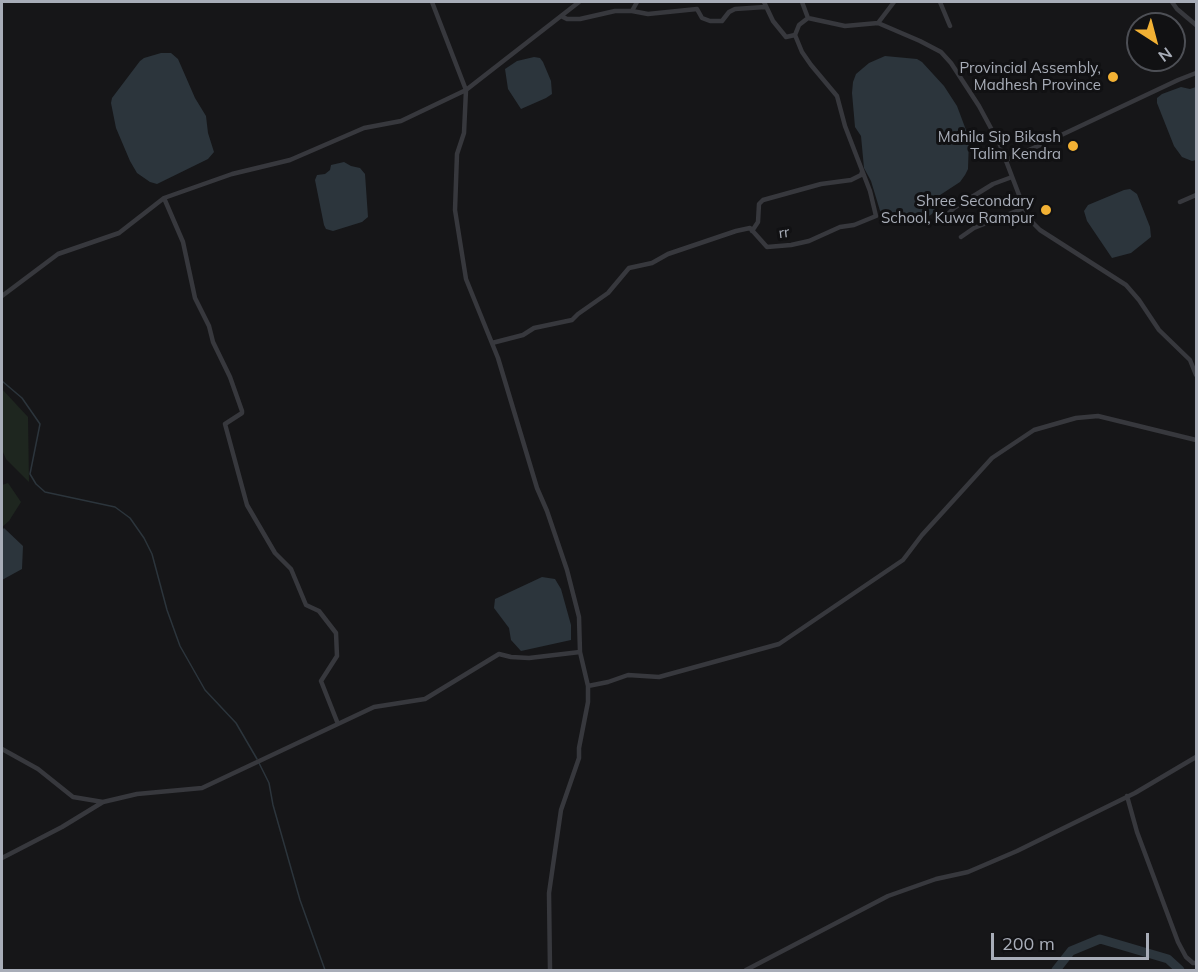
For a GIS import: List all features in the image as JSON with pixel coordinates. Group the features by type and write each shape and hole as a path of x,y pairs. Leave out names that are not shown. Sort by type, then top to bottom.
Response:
{"street":[{"path":"432,2 466,90 464,133 458,154 457,227 466,279 492,343 537,488 567,570 579,617 580,652 588,686 588,702 579,758 561,810 549,893 550,970"},
{"path":"2,296 58,254 119,233 164,198 232,174 290,160 364,128 401,121 466,90 579,2"},
{"path":"632,11 637,2"},
{"path":"698,2 697,9 702,18 713,21 722,21 729,12 735,9 765,4 773,21 786,37 795,34 798,25 808,18 845,26 878,23 940,52 951,63 979,106 1000,145 1024,208 1040,230 1126,285 1159,330 1190,360 1197,375"},
{"path":"802,2 808,18"},
{"path":"878,23 894,2"},
{"path":"940,2 950,26"},
{"path":"1172,2 1197,25"},
{"path":"561,16 567,19 580,19 615,11 648,14 697,9"},
{"name":"rr","path":"752,231 767,247 791,245 876,216 870,191 837,96 807,59 795,34"},
{"path":"1006,160 1197,73"},
{"path":"492,343 523,335 534,328 572,320 608,293 629,268 652,263 668,254 736,231 750,228 752,231 758,222 759,204 763,200 821,184 851,180 861,176 862,172"},
{"path":"946,216 954,208 993,184 1012,177"},
{"path":"1180,202 1197,195"},
{"path":"164,198 183,242 195,298 209,326 213,342 230,377 242,411 225,424 247,505 275,553 291,568 306,606 319,611 336,633 337,656 321,681 338,724"},
{"path":"961,237 974,228 1024,208"},
{"path":"588,686 628,675 659,677 779,644 903,560 922,535 992,458 1034,430 1076,418 1098,416 1197,441"},
{"path":"2,858 62,827 103,802 137,794 202,788 374,707 425,699 499,654 529,657 580,652"},
{"path":"2,749 38,769 73,796 103,802"},
{"path":"746,970 888,896 983,866 1043,838 1127,796 1197,757"},
{"path":"1127,796 1137,832 1178,942 1186,957 1193,963 1197,963"}],"shaded area":[{"path":"161,53 171,53 178,59 195,98 206,116 214,152 208,159 157,184 137,173 130,161 116,128 111,103 112,98 140,61"},
{"path":"885,56 917,59 922,62 944,86 957,106 969,138 968,169 965,175 960,182 937,197 937,207 932,214 915,225 887,222 881,214 871,181 864,168 861,136 855,127 852,93 856,74 869,63"},
{"path":"540,58 543,62 551,81 552,94 521,109 508,89 505,69 517,61"},
{"path":"1181,87 1190,89 1196,87 1196,160 1192,161 1182,157 1174,146 1157,103 1157,98 1162,94"},
{"path":"344,162 360,168 365,174 368,217 362,222 333,231 326,229 324,225 315,180 317,175 325,174 330,170 331,165"},
{"path":"1130,189 1137,194 1150,227 1151,237 1131,253 1112,258 1087,221 1084,211 1088,205"},
{"path":"2,389 28,417 29,482 6,459 2,450"},
{"path":"8,483 21,502 9,521 2,527 2,485"},
{"path":"4,528 23,546 22,569 2,580 2,530"},
{"path":"542,577 555,579 561,589 571,625 571,640 521,651 511,640 509,628 494,608 495,599"}],"waterway":[{"path":"2,381 22,398 40,424 30,474 36,484 45,492 115,507 130,518 144,538 152,554 167,610 180,646 205,690 236,723 257,759"},
{"path":"259,763 269,783 300,900 325,970"},
{"path":"1056,970 1071,951 1100,939 1168,959 1180,970"}],"place":[{"name":"Provincial Assembly, Madhesh Province","path":"1113,77"},
{"name":"Mahila Sip Bikash Talim Kendra","path":"1073,146"},
{"name":"Shree Secondary School, Kuwa Rampur","path":"1046,210"}]}
